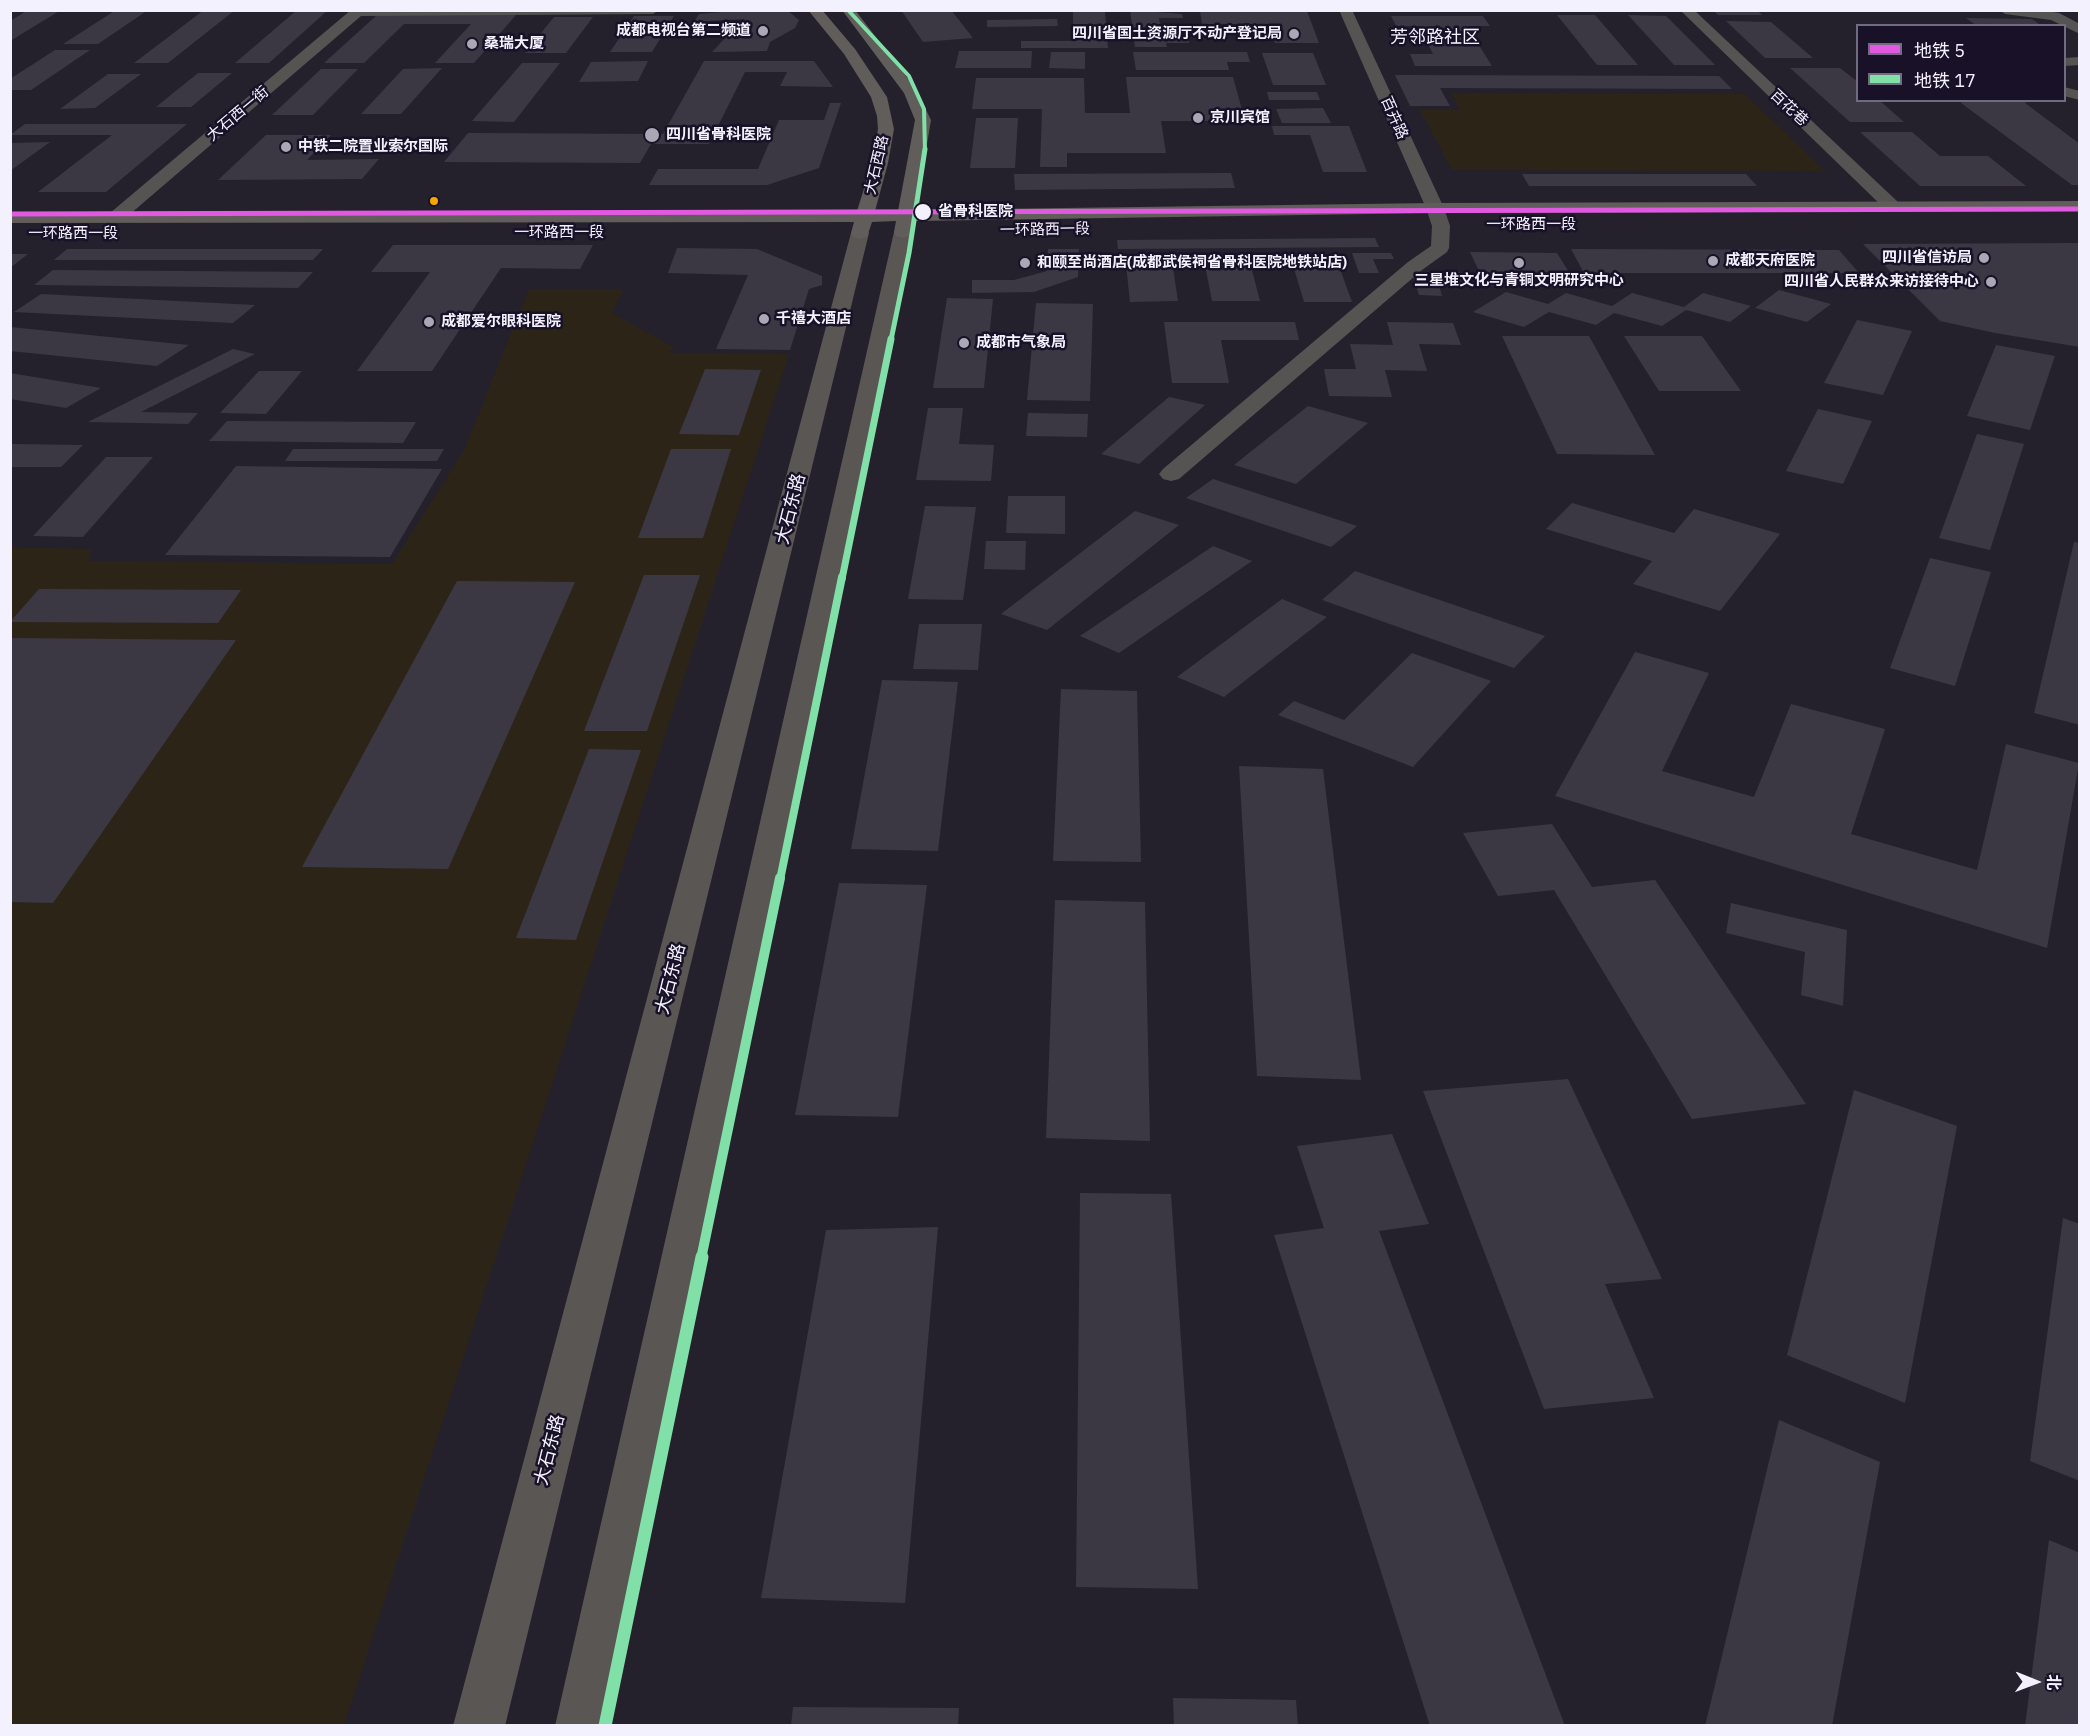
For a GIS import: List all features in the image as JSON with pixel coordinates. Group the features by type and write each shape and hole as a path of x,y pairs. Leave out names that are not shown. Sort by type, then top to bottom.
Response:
{"main road":[{"name":"大石西路","path":"814,10 850,52 879,97 885,116 880,163 862,224"},
{"path":"581,1725 905,224 922,120 911,92 848,10"},
{"name":"一环路西一段","path":"10,218 905,224 1438,217 1893,206 2079,206"},
{"name":"一环路西一段","path":"1438,217 2079,222"},
{"name":"一环路西一段","path":"10,234 862,224"},
{"name":"大石东路","path":"479,1725 862,224"}],"street":[{"path":"359,11 652,10"},
{"name":"百卉路","path":"1345,10 1438,217"},
{"name":"百花巷","path":"1686,10 1893,206"},
{"path":"2005,10 2055,13 2079,30"},
{"name":"大石西一街","path":"116,217 359,11"},
{"path":"1171,474 1406,274 1440,248 1438,217"}],"shaded area":[{"path":"1451,93 1745,94 1825,171 1452,170 1420,110 1460,110"},
{"path":"529,289 623,289 612,313 674,347 670,353 789,354 344,1725 11,1726 11,547 92,549 88,561 392,564 464,450"}],"building":[{"path":"28,10 61,10 10,41 10,21"},
{"path":"116,10 148,10 98,44 63,44"},
{"path":"204,10 235,10 168,63 134,63"},
{"path":"297,10 328,10 269,63 235,63"},
{"name":"成都电视台第二频道","path":"746,10 787,10 799,20 795,28 770,42 767,51 712,52 729,34 747,27 744,19 694,22 699,14"},
{"path":"901,10 951,10 973,38 923,42"},
{"path":"1130,10 1182,14 1183,18 1159,18 1162,36 1188,36 1189,43 1166,43 1167,47 1135,47"},
{"path":"1713,10 1757,10 1762,15 1718,15"},
{"name":"四川省国土资源厅不动产登记局","path":"1200,11 1307,11 1319,43 1275,43 1270,24 1202,24"},
{"path":"1073,12 1105,12 1108,48 1021,48 1021,41 1073,41"},
{"name":"桑瑞大厦","path":"377,15 516,15 474,63 435,63 471,24 404,24 364,63 324,63"},
{"path":"1557,15 1595,15 1638,65 1597,65"},
{"path":"1628,15 1666,16 1715,65 1674,65"},
{"path":"634,16 674,16 652,52 610,52"},
{"path":"1391,16 1483,16 1490,26 1467,26 1492,66 1415,66 1410,54 1433,54 1419,26 1396,26"},
{"path":"554,17 593,17 566,53 525,53"},
{"path":"1966,18 2032,19 2039,24 1974,24"},
{"path":"1057,19 1058,26 987,27 987,20"},
{"path":"1726,21 1771,22 1813,58 1765,58"},
{"path":"55,50 90,50 31,90 10,90 10,79"},
{"path":"959,51 1032,51 1031,68 955,68"},
{"path":"1051,52 1085,52 1085,69 1049,68"},
{"path":"1133,52 1247,52 1250,62 1227,62 1229,70 1136,70"},
{"path":"1262,53 1313,53 1326,85 1273,85"},
{"path":"648,61 638,81 579,82 591,62"},
{"path":"704,61 814,61 833,87 780,86 787,72 745,72 709,144 651,144 640,163 444,162 468,133 663,134"},
{"path":"522,63 560,63 514,122 472,121"},
{"path":"442,68 401,114 361,114 403,69"},
{"path":"1790,68 1840,68 1856,80 1856,102 1881,102 1904,122 1850,122"},
{"path":"321,69 358,69 313,115 272,115"},
{"path":"198,73 232,73 191,107 156,107"},
{"path":"108,74 141,74 95,108 60,109"},
{"path":"1395,75 1719,76 1732,89 1440,88 1450,106 1410,106"},
{"path":"1126,77 1233,77 1245,121 1161,121 1166,153 1067,153 1067,167 1040,167 1042,109 972,109 976,78 1084,78 1085,113 1130,113"},
{"path":"1267,92 1317,92 1320,100 1269,100"},
{"path":"2027,102 2025,103 2080,144 2080,185 2072,185 1961,103"},
{"path":"830,103 841,103 819,168 767,185 649,185 658,169 758,169 779,120 824,120"},
{"path":"1323,108 1331,123 1282,123 1276,109"},
{"path":"976,118 1018,118 1015,168 970,168"},
{"path":"25,124 187,124 106,192 38,192 112,135 10,135"},
{"path":"1272,126 1349,126 1367,172 1323,172 1310,135 1274,135"},
{"path":"1860,132 1912,132 1940,156 1988,156 2026,186 1920,186"},
{"name":"中铁二院置业索尔国际","path":"266,135 331,135 307,160 379,159 362,179 218,180"},
{"path":"50,142 10,171 10,143"},
{"path":"1231,173 1235,188 1015,190 1014,174"},
{"path":"1522,174 1746,174 1757,186 1529,186"},
{"path":"1375,238 1379,247 1118,249 1117,240"},
{"name":"四川省人民群众来访接待中心","path":"2080,243 2080,347 1940,321 1863,244"},
{"name":"成都爱尔眼科医院","path":"393,245 593,245 580,269 501,268 432,371 357,371 430,272 371,272"},
{"name":"千禧大酒店","path":"677,248 757,249 822,276 822,285 809,289 790,350 716,349 748,275 668,273"},
{"path":"67,249 323,249 313,260 54,260"},
{"path":"1048,249 1079,249 1078,277 1034,292 972,293 972,280 1014,280 1047,271"},
{"name":"成都天府医院","path":"1571,249 1839,250 1859,273 1584,273"},
{"name":"三星堆文化与青铜文明研究中心","path":"1470,252 1557,253 1570,274 1515,273 1522,286 1486,286"},
{"path":"1352,253 1391,253 1394,259 1373,259 1379,273 1359,273"},
{"path":"10,254 28,254 10,268"},
{"path":"1125,255 1171,255 1178,301 1130,302"},
{"path":"1203,255 1248,255 1260,301 1212,301"},
{"path":"1290,255 1335,255 1352,302 1304,302"},
{"path":"53,270 313,272 298,288 34,285"},
{"path":"1411,271 1463,272 1467,283 1438,282 1442,296 1419,295"},
{"path":"1779,290 1831,304 1807,322 1755,308"},
{"path":"1506,292 1548,304 1566,293 1612,306 1632,293 1684,307 1703,293 1751,306 1730,322 1686,310 1662,326 1614,313 1596,325 1549,312 1524,327 1473,312"},
{"path":"41,294 255,305 233,323 14,312"},
{"name":"成都市气象局","path":"947,298 993,299 984,388 933,388"},
{"path":"1036,303 1093,304 1090,401 1027,400"},
{"path":"1857,320 1912,331 1883,395 1824,383"},
{"path":"1164,322 1295,322 1299,340 1221,340 1229,383 1172,383"},
{"path":"1387,322 1453,323 1461,345 1419,344 1427,371 1385,370 1392,397 1329,396 1324,369 1356,369 1350,344 1393,345"},
{"path":"10,327 189,345 157,366 10,351"},
{"path":"1502,336 1589,336 1655,455 1557,454"},
{"path":"1624,336 1702,336 1741,391 1659,391"},
{"path":"1996,345 2055,356 2030,430 1967,416"},
{"path":"233,349 255,354 141,412 198,413 188,424 88,422"},
{"path":"705,369 761,370 739,435 679,434"},
{"path":"259,371 302,371 266,414 220,413"},
{"path":"10,373 101,388 66,408 10,399"},
{"path":"1169,397 1205,405 1139,464 1101,454"},
{"path":"1308,406 1368,423 1296,484 1234,465"},
{"path":"928,408 963,408 959,444 994,445 991,481 916,480"},
{"path":"1818,409 1872,421 1843,484 1786,471"},
{"path":"1028,413 1088,414 1087,437 1026,436"},
{"path":"227,421 416,422 403,443 209,441"},
{"path":"1977,434 2024,444 1990,550 1939,538"},
{"path":"10,444 83,445 61,467 10,467"},
{"path":"293,449 444,449 437,461 285,461"},
{"path":"671,449 731,449 703,538 638,538"},
{"path":"106,457 153,457 83,537 33,536"},
{"path":"236,466 442,469 390,557 165,555"},
{"path":"1213,479 1357,526 1331,547 1186,498"},
{"path":"1008,496 1065,496 1065,534 1006,533"},
{"path":"1572,503 1674,533 1694,509 1780,534 1720,611 1633,584 1652,561 1546,529"},
{"path":"925,506 976,507 963,600 908,599"},
{"path":"1135,511 1179,525 1047,630 1001,614"},
{"path":"986,541 1026,541 1025,570 984,569"},
{"path":"2074,542 2080,543 2080,725 2034,713"},
{"path":"1213,546 1252,561 1119,653 1080,636"},
{"path":"1930,558 1991,572 1955,686 1890,668"},
{"path":"1355,571 1545,636 1514,668 1322,600"},
{"path":"644,575 700,575 647,731 584,731"},
{"path":"457,581 575,582 448,869 302,867"},
{"path":"39,589 241,590 218,623 10,622"},
{"path":"1282,599 1327,617 1224,697 1177,677"},
{"path":"919,624 982,624 978,670 913,669"},
{"path":"10,638 236,640 53,903 10,902"},
{"path":"1635,652 1709,673 1662,771 1754,797 1791,704 1885,729 1851,834 1977,870 2006,744 2079,763 2047,948 1555,796"},
{"path":"1412,653 1491,681 1413,767 1278,715 1294,701 1344,720"},
{"path":"882,680 958,682 938,851 851,849"},
{"path":"1061,689 1137,691 1141,862 1053,861"},
{"path":"589,749 641,750 576,940 516,938"},
{"path":"1239,766 1323,769 1361,1080 1257,1076"},
{"path":"1552,824 1592,887 1655,880 1806,1104 1692,1119 1554,890 1498,896 1463,833"},
{"path":"839,883 927,885 898,1117 795,1115"},
{"path":"1055,900 1145,902 1150,1141 1046,1138"},
{"path":"1731,903 1847,930 1843,1006 1801,995 1805,952 1726,933"},
{"path":"1568,1079 1662,1279 1605,1284 1654,1398 1544,1409 1423,1091"},
{"path":"1854,1090 1957,1126 1905,1403 1787,1355"},
{"path":"1392,1134 1429,1224 1379,1231 1565,1726 1430,1726 1274,1235 1324,1228 1297,1146"},
{"path":"1080,1193 1171,1194 1198,1589 1076,1587"},
{"path":"2063,1218 2080,1224 2080,1481 2030,1461"},
{"path":"938,1227 905,1603 761,1598 826,1230"},
{"path":"1779,1420 1880,1462 1832,1726 1705,1726"},
{"path":"2049,1540 2080,1553 2080,1726 2025,1726"},
{"path":"1173,1698 1296,1700 1298,1726 1174,1726"},
{"path":"793,1707 959,1708 958,1726 791,1726"}],"metro line":[{"name":"17","path":"605,1726 909,253 926,146 924,109 909,76 848,10"},
{"name":"5","path":"10,214 2080,209"}],"place":[{"name":"成都电视台第二频道","path":"763,31"},
{"name":"四川省国土资源厅不动产登记局","path":"1294,34"},
{"name":"桑瑞大厦","path":"472,44"},
{"name":"京川宾馆","path":"1198,118"},
{"name":"四川省骨科医院","path":"652,135"},
{"name":"中铁二院置业索尔国际","path":"286,147"},
{"name":"省骨科医院","path":"923,212"},
{"name":"四川省信访局","path":"1984,258"},
{"name":"成都天府医院","path":"1713,261"},
{"name":"和颐至尚酒店(成都武侯祠省骨科医院地铁站店)","path":"1025,263"},
{"name":"三星堆文化与青铜文明研究中心","path":"1519,263"},
{"name":"四川省人民群众来访接待中心","path":"1991,282"},
{"name":"千禧大酒店","path":"764,319"},
{"name":"成都爱尔眼科医院","path":"429,322"},
{"name":"成都市气象局","path":"964,343"}],"district":[{"name":"芳邻路社区","path":"1435,38"}]}
